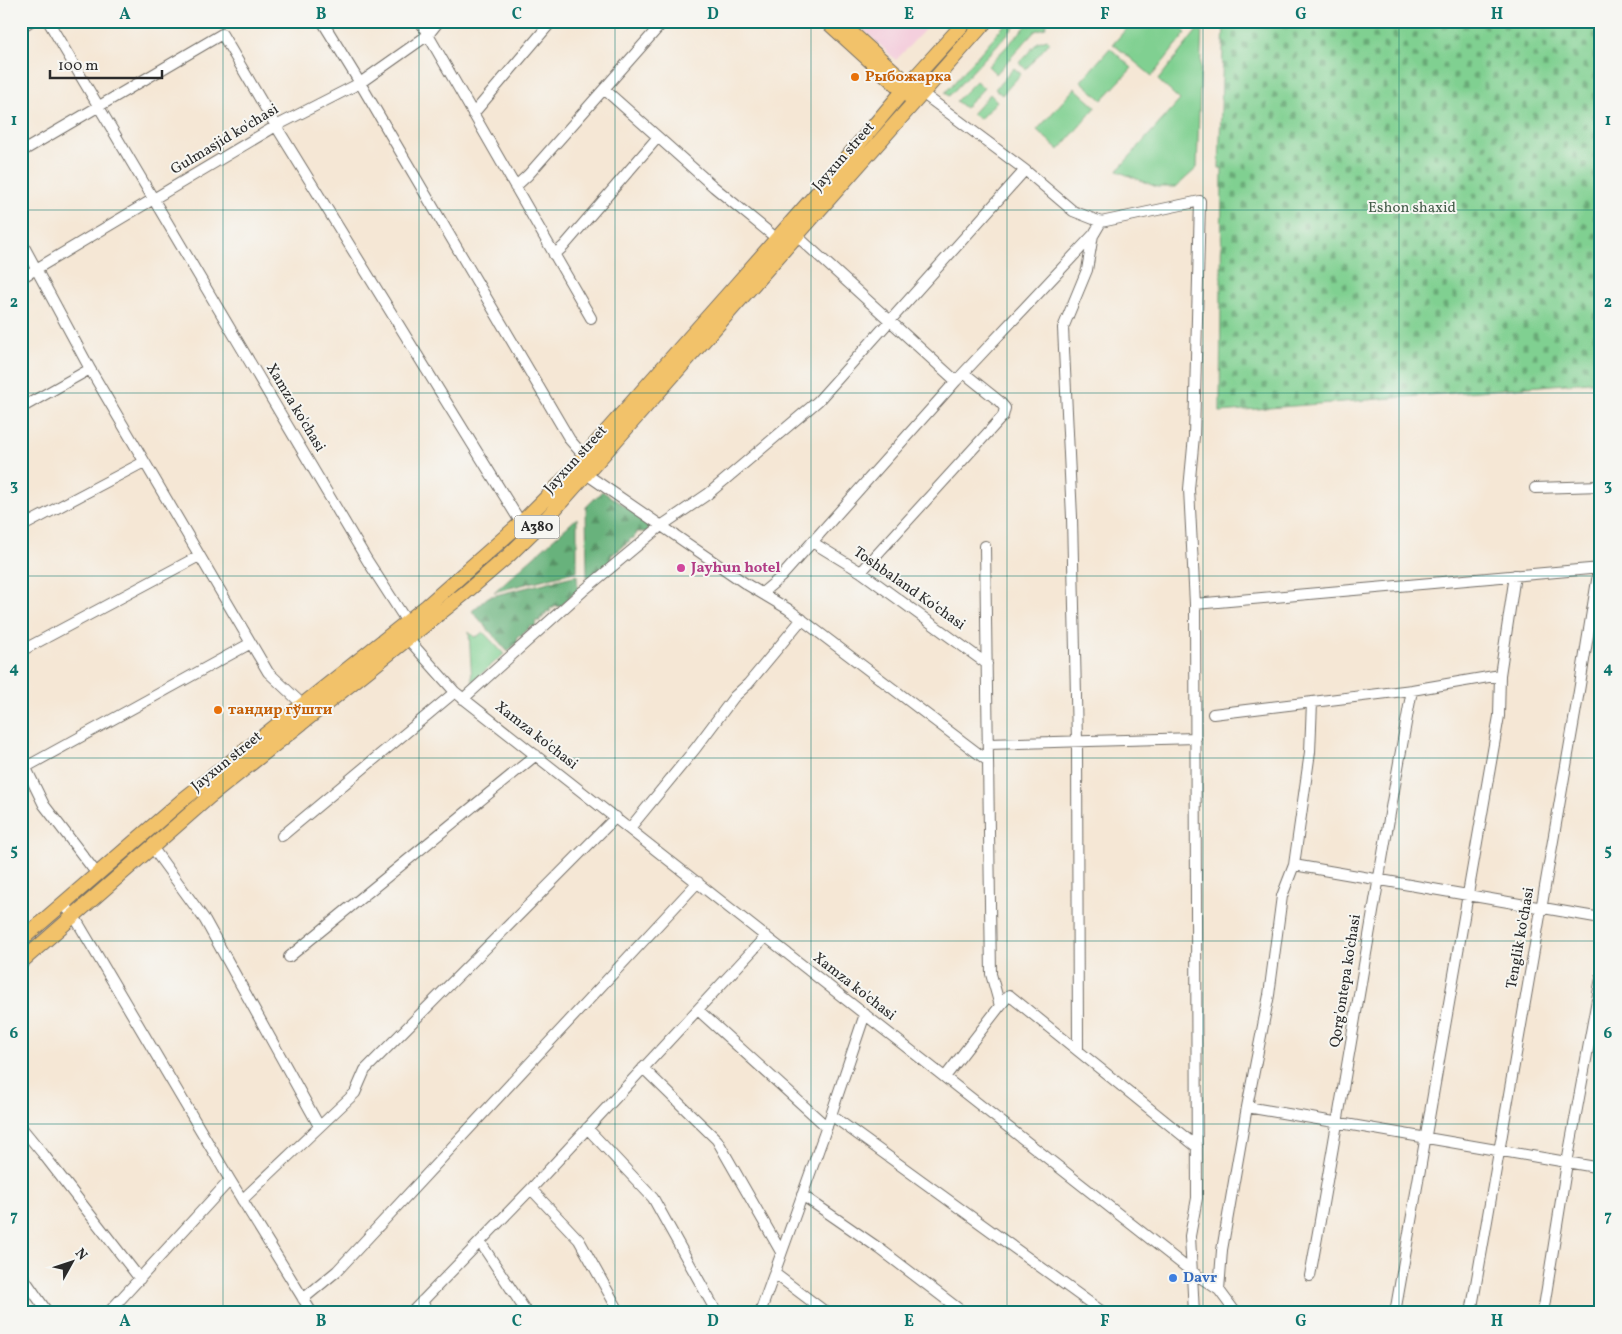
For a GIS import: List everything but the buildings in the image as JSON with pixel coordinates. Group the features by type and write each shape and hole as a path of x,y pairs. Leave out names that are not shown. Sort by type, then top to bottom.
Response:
{"highway":[{"name":"Jayxun street","path":"21,940 184,799 447,590 522,523 584,456 825,184 906,88 966,21"},
{"name":"Jayxun street","path":"21,962 209,797 408,639 508,556 545,520 986,21"}],"main road":[{"path":"824,21 918,98"},
{"path":"840,21 906,88"}],"street":[{"path":"21,27 31,21"},
{"name":"Xamza ko'chasi","path":"48,21 367,560 407,622 408,639 459,695 1191,1271 1219,1290 1236,1313"},
{"path":"322,21 570,440 584,456"},
{"path":"420,21 591,318"},
{"name":"Gulmasjid ko'chasi","path":"21,278 276,126 360,83 428,35 439,21"},
{"path":"474,114 552,21"},
{"path":"515,187 528,176 664,21"},
{"path":"21,152 222,34 276,126 522,523"},
{"path":"604,89 714,188 776,238"},
{"path":"918,98 1025,170 1073,210 1100,222 1200,201 1194,436 1189,489 1195,604 1196,738 1197,1198 1190,1236 1194,1313"},
{"path":"554,255 564,246 658,137"},
{"path":"282,836 459,695 661,526 708,494 818,401 1025,170"},
{"path":"1078,1051 1077,741 1072,517 1063,328 1087,270 1094,234 1100,222"},
{"path":"762,594 781,577 956,381 1094,234"},
{"path":"797,236 956,381"},
{"path":"21,241 90,369 268,672 303,705"},
{"path":"21,408 90,369"},
{"path":"861,572 1003,416 1005,408 999,401 964,373"},
{"path":"21,527 144,462"},
{"path":"586,474 762,594 788,609 988,761"},
{"path":"1535,488 1601,486"},
{"name":"Toshbaland Koʻchasi","path":"812,542 861,572 987,664"},
{"path":"985,546 991,974 1000,1006"},
{"path":"21,651 200,556"},
{"path":"1195,604 1600,568"},
{"name":"Tenglik ko'chasi","path":"1472,1313 1600,568"},
{"path":"1395,1313 1499,716 1500,675 1515,575"},
{"path":"630,828 695,749 734,697 748,684 802,619"},
{"path":"97,874 44,805 23,762 251,643"},
{"path":"1213,714 1412,690 1500,675"},
{"name":"Qorg'ontepa ko'chasi","path":"1310,1276 1412,690"},
{"path":"1219,1290 1222,1250 1269,995 1282,896 1294,865 1310,752 1312,702"},
{"path":"988,744 1196,738"},
{"path":"289,957 536,755"},
{"path":"242,1200 355,1093 365,1070 616,817"},
{"path":"152,847 204,920 319,1126"},
{"path":"1294,865 1601,918"},
{"path":"303,1299 337,1271 698,882"},
{"path":"63,904 74,916 230,1180 312,1313"},
{"path":"411,1313 531,1189 766,936"},
{"path":"1543,1313 1567,1163 1601,978"},
{"path":"945,1077 1009,995 1197,1147"},
{"path":"698,1010 827,1127"},
{"path":"760,1313 827,1127 865,1014"},
{"path":"643,1068 716,1140 781,1252"},
{"path":"1247,1107 1601,1168"},
{"path":"831,1115 1104,1313"},
{"path":"21,1127 140,1279"},
{"path":"587,1128 653,1198 717,1313"},
{"path":"108,1313 230,1180"},
{"path":"531,1189 579,1240 620,1313"},
{"path":"802,1195 880,1249 964,1313"},
{"path":"480,1242 527,1313"},
{"path":"774,1273 827,1313"},
{"path":"21,1274 48,1313"},
{"path":"422,1301 428,1313"}],"shaded area":[{"path":"854,21 933,21 896,60"}],"green space":[{"path":"1008,21 1018,21 1018,23 949,96 945,93"},
{"path":"1027,21 1048,21 1045,28 1035,31 996,74 988,66 1028,24"},
{"path":"1133,21 1173,21 1186,33 1152,76 1113,44"},
{"name":"Eshon shaxid","path":"1224,21 1601,21 1601,381 1220,412 1222,168 1219,168"},
{"path":"1202,24 1197,168 1176,187 1157,187 1117,171 1180,100 1158,80"},
{"path":"1047,39 1050,42 1026,69 1019,63 1038,42"},
{"path":"1110,48 1132,68 1102,100 1081,81"},
{"path":"1014,68 1021,74 1002,95 995,89"},
{"path":"976,81 984,88 965,108 956,101"},
{"path":"1075,88 1096,107 1059,150 1037,130"},
{"path":"990,94 997,101 980,119 972,114"},
{"path":"602,491 649,522 651,527 647,532 637,532 634,538 626,542 626,545 623,545 622,548 619,548 619,551 612,554 610,564 592,580 587,578 586,507"},
{"path":"577,518 577,571 494,592"},
{"path":"577,575 578,590 560,607 554,605 554,608 550,608 550,612 546,611 546,615 540,618 540,621 536,621 535,627 530,626 522,636 518,636 517,643 508,652 472,611 488,597"},
{"path":"469,632 474,637 483,632 504,654 472,682"}],"place":[{"name":"Рыбожарка","path":"855,77"},
{"name":"Jayhun hotel","path":"681,568"},
{"name":"тандир гўшти","path":"218,710"},
{"name":"Davr","path":"1173,1278"}]}
